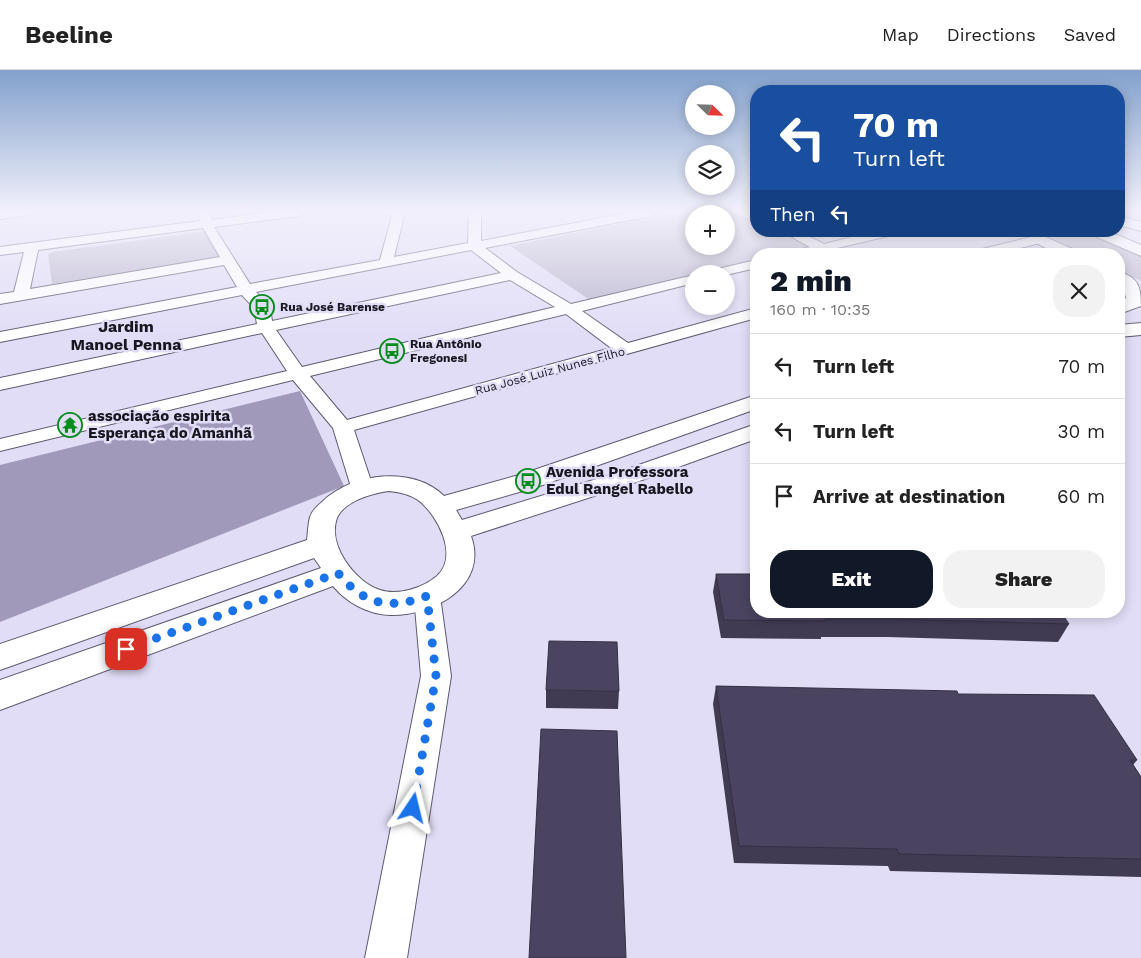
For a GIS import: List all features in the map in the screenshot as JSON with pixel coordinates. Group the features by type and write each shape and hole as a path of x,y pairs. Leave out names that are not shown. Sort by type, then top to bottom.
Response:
{"main road":[{"path":"1125,282 1131,288 1135,298 1135,302 1125,307"},
{"path":"1125,312 1141,310"},
{"path":"1125,330 1141,329"},
{"path":"439,506 528,481 750,404"},
{"path":"456,531 622,479 750,433"},
{"path":"390,483 411,487 427,494 439,506 456,531 463,555 456,573 446,586 410,602 389,603 366,599 349,587 338,573 322,545 324,516 348,493 362,487 390,483"},
{"path":"0,657 322,545"},
{"path":"0,695 338,573"}],"street":[{"path":"21,296 31,253"},
{"path":"225,253 246,290 262,307 265,326 296,373 343,427 362,487"},
{"path":"386,262 388,253"},
{"path":"0,337 433,253"},
{"path":"484,253 512,275 570,309 626,350"},
{"path":"0,299 229,260"},
{"path":"735,269 750,265"},
{"path":"0,384 265,326 512,275"},
{"path":"0,445 685,281"},
{"name":"Rua José Luiz Nunes Filho","path":"343,427 750,315"},
{"path":"386,958 436,676 427,596"}],"shaded area":[{"path":"219,253 220,257 52,284 48,254"},
{"path":"521,253 735,255 735,253 750,253 750,260 732,265 685,265 685,277 590,300"},
{"path":"1125,253 1135,253 1141,256 1141,281 1125,273"},
{"path":"300,391 344,486 0,622 0,465"}],"building":[{"path":"716,574 750,574 750,618 1065,618 1069,624 894,619 825,619 826,621 724,620"},
{"path":"549,641 617,642 619,691 546,690"},
{"path":"716,686 957,691 958,694 1094,695 1137,760 1130,760 1141,777 1141,859 899,854 897,849 739,846"},
{"path":"541,729 617,731 626,958 529,958"}],"place":[{"name":"Rua José Barense","path":"262,307"},
{"name":"Rua Antônio Fregonesi","path":"392,351"},
{"name":"associação espirita Esperança do Amanhã","path":"70,425"},
{"name":"Avenida Professora Edul Rangel Rabello","path":"528,481"}],"district":[{"name":"Jardim Manoel Penna","path":"126,335"}],"route":[{"path":"126,649 338,573 349,587 366,599 389,603 410,602 427,596 436,676 413,808"}]}
